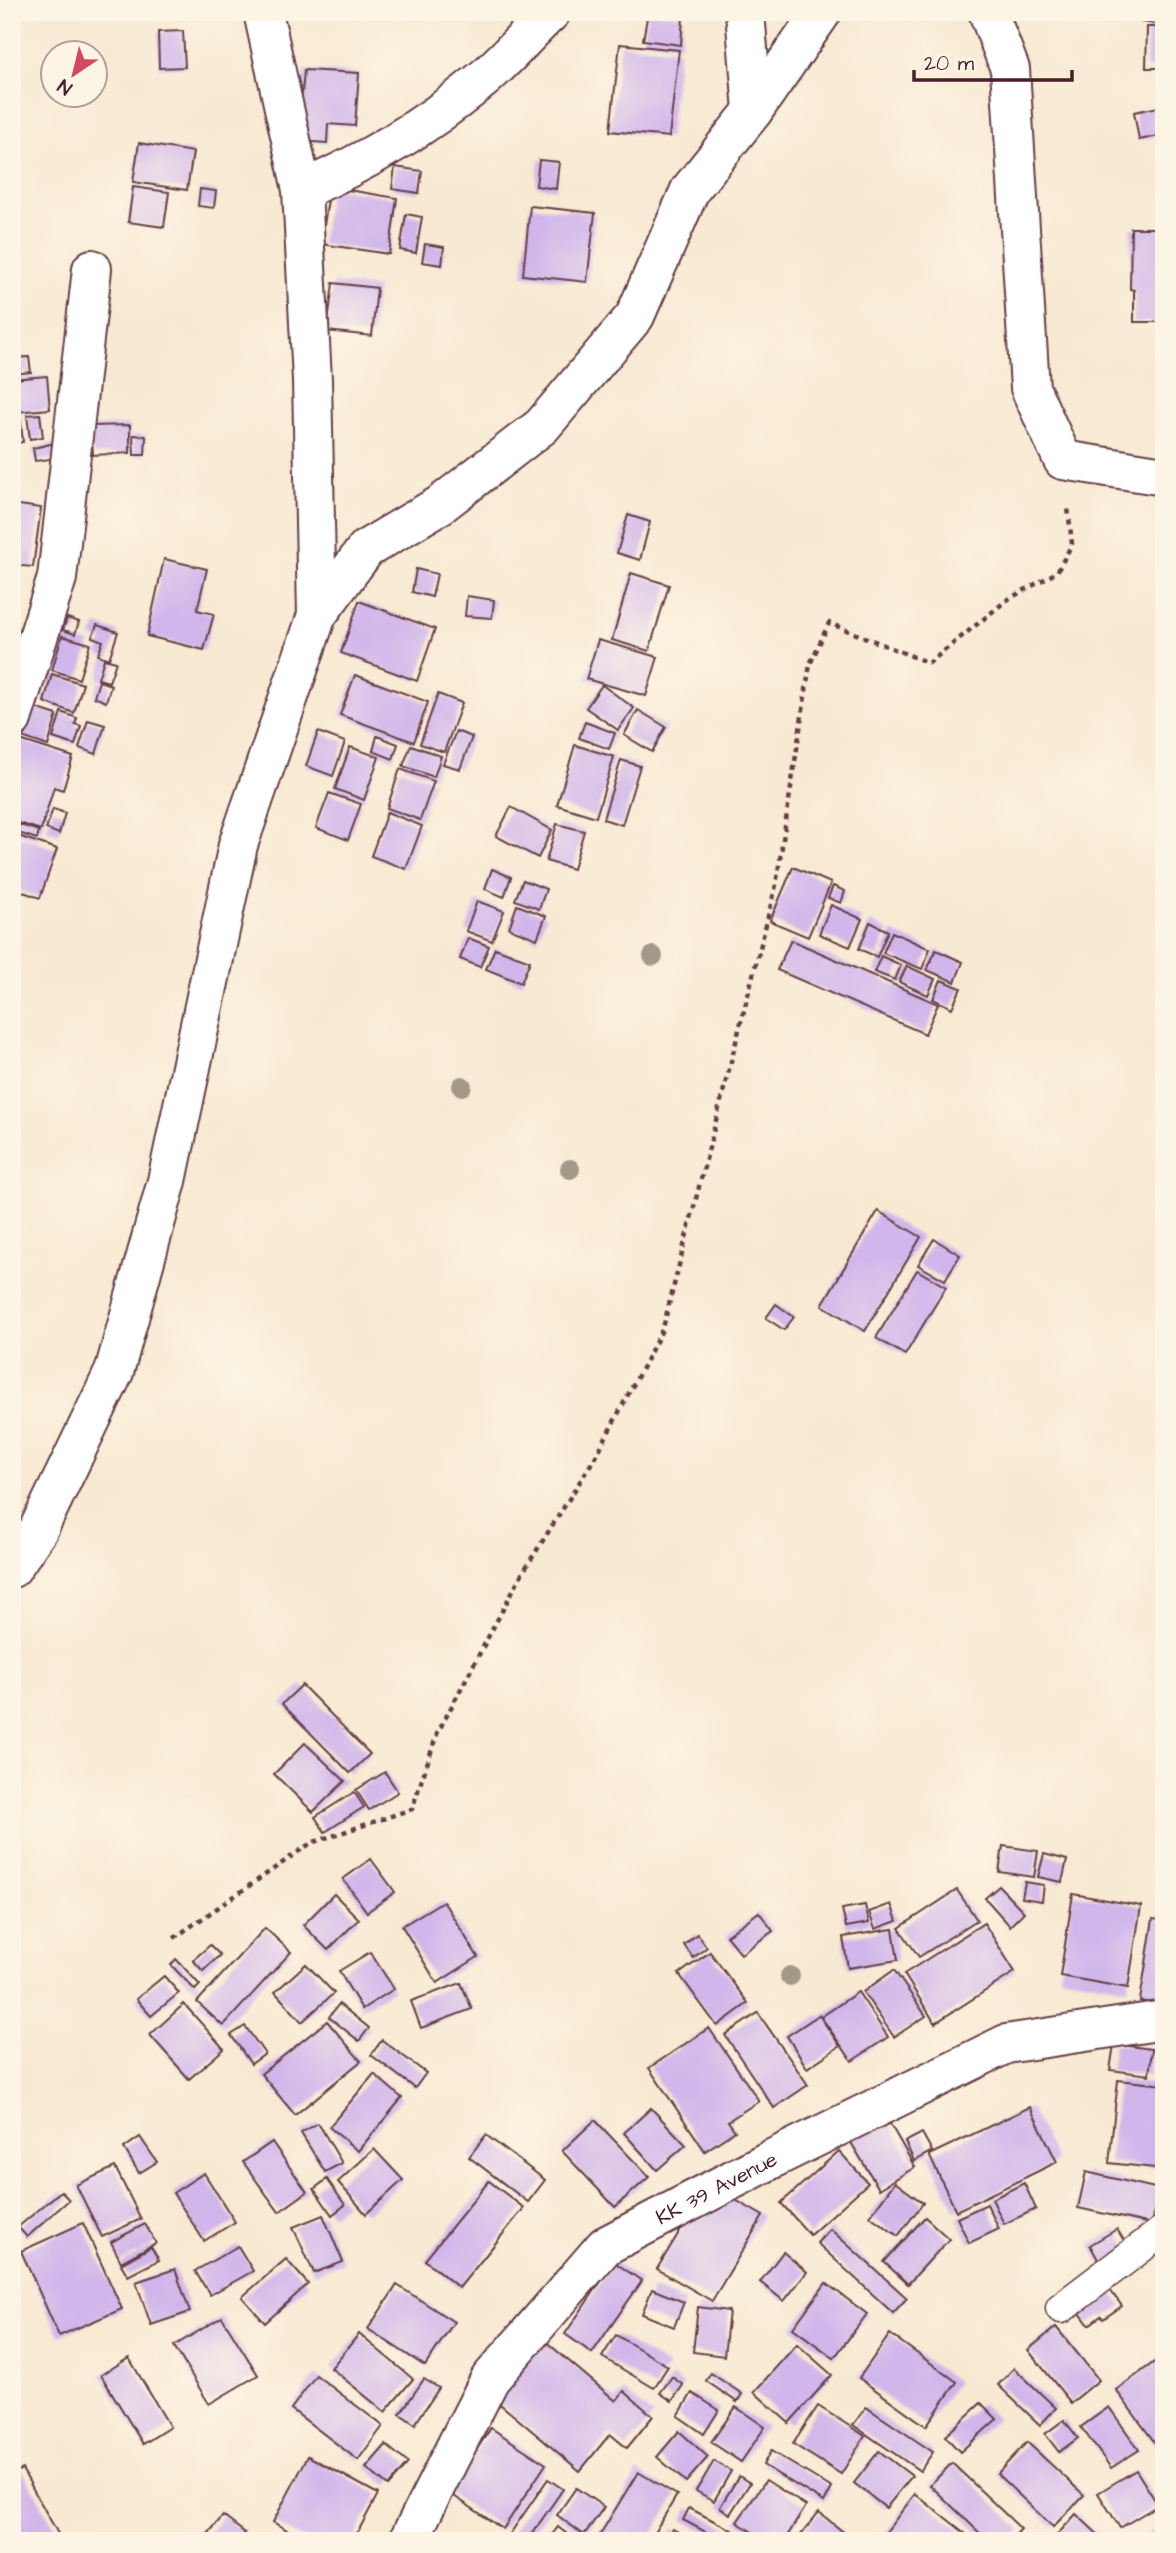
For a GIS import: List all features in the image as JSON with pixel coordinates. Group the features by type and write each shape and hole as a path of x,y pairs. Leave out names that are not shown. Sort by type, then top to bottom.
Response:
{"street":[{"path":"263,12 302,190 312,380 317,615"},
{"path":"302,190 340,173 440,113 480,82 551,12"},
{"path":"745,12 753,111"},
{"path":"12,1568 38,1530 114,1373 167,1181 238,845 317,615 366,549 440,505 542,426 635,316 690,190 753,111 822,12"},
{"path":"988,12 1010,69 1030,388 1063,460 1164,476"},
{"path":"12,719 57,578 92,269"},
{"name":"KK 39 Avenue","path":"408,2541 490,2379 605,2246 774,2158 1006,2044 1164,2020"}],"lane":[{"path":"1061,2308 1164,2230"}],"path":[{"path":"174,1938 311,1843 412,1809 443,1721 520,1577 596,1456 663,1328 776,885 810,664 829,623 929,663 1007,600 1057,572 1072,544 1063,460"}],"building":[{"path":"648,12 683,16 681,45 643,40"},
{"path":"1142,12 1164,12 1164,25 1141,22"},
{"path":"1147,27 1164,27 1164,68 1146,68"},
{"path":"183,31 185,67 159,68 158,32"},
{"path":"620,44 679,50 669,137 610,131"},
{"path":"304,70 359,73 355,126 328,124 327,143 298,141"},
{"path":"1164,106 1164,135 1139,140 1134,112"},
{"path":"139,143 193,152 187,190 133,182"},
{"path":"539,160 559,162 556,189 536,186"},
{"path":"395,167 422,171 419,193 392,189"},
{"path":"133,187 169,192 164,227 128,222"},
{"path":"330,187 397,198 389,254 321,244"},
{"path":"200,189 216,191 214,208 198,206"},
{"path":"530,206 595,213 587,282 523,275"},
{"path":"406,214 422,217 416,253 400,250"},
{"path":"1131,228 1164,228 1164,322 1134,322 1134,290 1130,289"},
{"path":"425,244 444,247 442,265 422,262"},
{"path":"333,283 377,288 372,336 327,331"},
{"path":"29,357 31,372 12,374 12,358"},
{"path":"47,376 50,409 15,412 12,379"},
{"path":"40,414 43,437 30,439 27,415"},
{"path":"20,415 23,442 12,444 12,416"},
{"path":"130,425 130,453 93,455 91,426"},
{"path":"133,435 146,436 145,455 134,455"},
{"path":"55,443 58,458 35,461 33,448"},
{"path":"12,504 41,508 33,567 12,565"},
{"path":"628,515 650,522 640,560 617,553"},
{"path":"164,559 207,569 197,610 214,614 204,650 147,636"},
{"path":"416,569 437,574 432,597 412,592"},
{"path":"631,573 669,585 649,651 612,640"},
{"path":"12,581 19,582 17,595 12,595"},
{"path":"467,596 494,600 492,618 465,616"},
{"path":"359,601 435,629 417,681 341,653"},
{"path":"67,618 79,622 75,634 63,630"},
{"path":"97,625 118,632 109,659 98,655 103,641 92,637"},
{"path":"62,636 90,644 79,679 52,670"},
{"path":"598,640 658,657 646,696 586,679"},
{"path":"104,659 116,662 109,682 98,679"},
{"path":"52,674 83,684 74,713 44,702"},
{"path":"355,675 428,702 414,742 340,715"},
{"path":"99,681 111,685 106,702 94,697"},
{"path":"602,685 634,708 618,730 586,708"},
{"path":"438,694 462,703 444,752 420,744"},
{"path":"29,706 57,715 48,746 19,736"},
{"path":"638,710 666,727 652,752 624,735"},
{"path":"61,712 77,718 75,724 81,726 75,745 53,738"},
{"path":"88,720 105,725 96,754 79,748"},
{"path":"585,722 615,733 609,749 579,738"},
{"path":"456,731 472,737 460,769 443,764"},
{"path":"318,732 345,742 333,776 306,766"},
{"path":"377,736 398,744 393,759 373,751"},
{"path":"20,740 73,757 63,790 54,787 41,830 12,821 12,763"},
{"path":"411,745 441,756 434,777 403,766"},
{"path":"575,745 614,757 596,817 557,805"},
{"path":"350,747 379,757 364,800 335,789"},
{"path":"621,760 640,766 622,825 603,819"},
{"path":"400,769 434,781 420,820 387,808"},
{"path":"329,793 361,804 348,840 316,828"},
{"path":"511,807 552,830 538,858 496,836"},
{"path":"53,809 65,813 59,834 46,829"},
{"path":"387,812 422,826 406,869 371,856"},
{"path":"14,823 39,831 37,839 12,831"},
{"path":"557,824 584,831 573,869 546,861"},
{"path":"12,834 57,849 40,898 12,888"},
{"path":"793,867 831,883 808,937 770,921"},
{"path":"492,869 511,877 504,897 485,889"},
{"path":"523,880 546,889 539,909 515,900"},
{"path":"833,886 845,891 841,903 828,898"},
{"path":"477,901 504,911 492,941 466,931"},
{"path":"517,905 546,916 537,939 509,928"},
{"path":"831,905 862,919 850,947 819,934"},
{"path":"870,922 888,931 877,957 859,949"},
{"path":"892,932 930,949 922,969 883,953"},
{"path":"468,938 489,946 480,967 460,959"},
{"path":"791,940 938,1004 925,1034 777,970"},
{"path":"495,948 530,961 521,983 486,969"},
{"path":"936,950 963,962 955,982 927,970"},
{"path":"881,956 901,965 895,980 874,972"},
{"path":"907,966 935,979 928,995 899,982"},
{"path":"941,980 961,988 952,1008 933,999"},
{"path":"878,1211 921,1237 865,1331 822,1305"},
{"path":"934,1239 960,1255 945,1280 918,1265"},
{"path":"917,1270 946,1287 905,1355 876,1338"},
{"path":"776,1304 794,1317 784,1330 766,1318"},
{"path":"302,1685 370,1754 350,1773 282,1704"},
{"path":"305,1743 345,1781 313,1812 274,1774"},
{"path":"385,1772 398,1792 369,1810 356,1790"},
{"path":"354,1792 364,1807 325,1832 315,1817"},
{"path":"1003,1846 1038,1851 1034,1877 999,1872"},
{"path":"1044,1854 1067,1860 1062,1882 1038,1877"},
{"path":"371,1859 395,1892 367,1912 343,1879"},
{"path":"1025,1882 1044,1885 1042,1901 1022,1898"},
{"path":"999,1886 1024,1912 1010,1926 985,1898"},
{"path":"957,1890 977,1920 919,1957 899,1928"},
{"path":"334,1894 359,1919 328,1950 303,1925"},
{"path":"1073,1894 1141,1906 1128,1988 1060,1976"},
{"path":"443,1901 478,1957 437,1983 402,1926"},
{"path":"891,1904 897,1921 875,1929 869,1912"},
{"path":"865,1905 869,1923 846,1927 842,1909"},
{"path":"759,1912 773,1931 741,1954 726,1936"},
{"path":"1153,1919 1164,1921 1164,2005 1140,2001"},
{"path":"984,1923 1015,1972 935,2023 904,1974"},
{"path":"265,1928 291,1952 223,2026 197,2002"},
{"path":"893,1929 898,1960 848,1968 843,1937"},
{"path":"697,1934 707,1947 693,1958 684,1945"},
{"path":"210,1945 220,1955 203,1971 193,1960"},
{"path":"370,1952 394,1989 362,2009 339,1971"},
{"path":"710,1952 748,2003 717,2026 679,1974"},
{"path":"176,1959 200,1985 195,1990 171,1965"},
{"path":"306,1964 334,1993 302,2022 275,1992"},
{"path":"894,1970 926,2016 894,2037 863,1992"},
{"path":"164,1976 179,1993 151,2016 136,1999"},
{"path":"461,1983 472,2009 421,2028 411,2001"},
{"path":"858,1992 888,2037 852,2061 821,2017"},
{"path":"184,2004 224,2049 189,2079 150,2035"},
{"path":"339,2004 369,2028 359,2041 329,2017"},
{"path":"758,2013 808,2085 774,2108 725,2035"},
{"path":"819,2015 840,2046 807,2068 787,2036"},
{"path":"327,2021 361,2061 295,2115 261,2074"},
{"path":"245,2026 265,2054 251,2064 231,2035"},
{"path":"709,2028 759,2101 728,2121 735,2131 705,2151 649,2068"},
{"path":"382,2040 426,2073 415,2088 371,2055"},
{"path":"1114,2044 1152,2049 1149,2075 1110,2070"},
{"path":"374,2074 402,2098 358,2151 329,2127"},
{"path":"1118,2080 1164,2085 1164,2169 1109,2163"},
{"path":"1030,2107 1057,2162 956,2211 929,2155"},
{"path":"651,2108 686,2145 657,2170 624,2133"},
{"path":"886,2117 915,2167 879,2189 849,2139"},
{"path":"595,2120 649,2177 615,2207 562,2151"},
{"path":"318,2123 342,2163 325,2172 301,2133"},
{"path":"922,2133 932,2151 914,2161 905,2142"},
{"path":"486,2135 545,2180 528,2202 469,2157"},
{"path":"140,2137 157,2162 139,2173 124,2148"},
{"path":"272,2142 307,2192 279,2212 243,2162"},
{"path":"374,2149 403,2180 366,2214 338,2182"},
{"path":"839,2151 868,2183 810,2235 781,2203"},
{"path":"115,2167 141,2219 102,2237 76,2185"},
{"path":"1086,2172 1159,2189 1151,2224 1078,2208"},
{"path":"204,2173 235,2222 204,2241 173,2193"},
{"path":"327,2179 345,2205 332,2215 314,2189"},
{"path":"489,2181 524,2208 459,2288 425,2260"},
{"path":"895,2182 923,2203 898,2236 870,2216"},
{"path":"1024,2183 1036,2209 1004,2224 992,2199"},
{"path":"708,2184 763,2216 712,2301 657,2269"},
{"path":"61,2191 69,2200 27,2237 18,2227"},
{"path":"987,2204 999,2229 969,2243 957,2218"},
{"path":"323,2215 343,2262 314,2273 293,2227"},
{"path":"925,2217 949,2239 908,2284 884,2262"},
{"path":"83,2223 122,2309 59,2336 21,2251"},
{"path":"145,2224 156,2243 121,2262 111,2242"},
{"path":"830,2229 907,2298 893,2313 817,2243"},
{"path":"1117,2229 1129,2249 1101,2265 1090,2245"},
{"path":"238,2246 253,2271 210,2295 195,2271"},
{"path":"151,2247 159,2260 128,2276 121,2264"},
{"path":"783,2252 807,2272 784,2301 760,2282"},
{"path":"286,2259 308,2284 265,2323 242,2297"},
{"path":"614,2262 642,2281 592,2353 565,2334"},
{"path":"175,2269 190,2312 151,2325 136,2282"},
{"path":"1104,2282 1122,2306 1089,2325 1073,2304"},
{"path":"826,2283 867,2314 834,2358 793,2328"},
{"path":"397,2285 454,2322 425,2366 368,2329"},
{"path":"652,2289 684,2302 674,2327 642,2314"},
{"path":"698,2307 729,2311 724,2356 693,2352"},
{"path":"222,2317 258,2375 209,2404 174,2346"},
{"path":"1056,2327 1099,2380 1071,2403 1028,2350"},
{"path":"359,2334 413,2379 385,2412 331,2368"},
{"path":"890,2334 957,2382 926,2426 859,2378"},
{"path":"616,2335 668,2366 654,2388 602,2357"},
{"path":"544,2340 616,2401 624,2391 653,2416 627,2448 610,2434 580,2471 494,2399"},
{"path":"797,2344 832,2375 789,2423 754,2392"},
{"path":"1164,2355 1164,2438 1156,2444 1116,2390"},
{"path":"129,2358 170,2427 143,2444 101,2375"},
{"path":"1014,2368 1056,2408 1040,2425 998,2385"},
{"path":"711,2373 742,2394 737,2402 706,2381"},
{"path":"316,2375 383,2426 358,2460 291,2409"},
{"path":"672,2377 683,2385 672,2401 660,2393"},
{"path":"424,2379 439,2388 415,2424 400,2414"},
{"path":"692,2393 719,2410 704,2434 678,2416"},
{"path":"981,2403 997,2419 960,2452 945,2436"},
{"path":"818,2406 865,2436 841,2474 793,2444"},
{"path":"736,2407 765,2427 741,2462 711,2442"},
{"path":"866,2407 933,2452 920,2471 853,2425"},
{"path":"1109,2407 1139,2450 1111,2468 1081,2427"},
{"path":"1064,2420 1078,2438 1059,2452 1045,2434"},
{"path":"491,2428 546,2464 503,2529 448,2492"},
{"path":"679,2431 708,2457 686,2482 657,2457"},
{"path":"1027,2442 1084,2495 1053,2527 997,2474"},
{"path":"386,2445 408,2463 388,2486 366,2468"},
{"path":"771,2451 832,2488 824,2502 763,2465"},
{"path":"879,2451 912,2476 886,2508 854,2483"},
{"path":"308,2456 378,2494 353,2541 307,2541 273,2522"},
{"path":"714,2461 731,2471 714,2501 696,2491"},
{"path":"952,2463 1021,2529 1010,2541 988,2541 930,2485"},
{"path":"22,2469 62,2541 12,2541 12,2474"},
{"path":"1136,2470 1158,2505 1120,2528 1098,2493"},
{"path":"638,2472 677,2495 649,2541 596,2541"},
{"path":"739,2476 750,2483 730,2514 720,2507"},
{"path":"548,2479 563,2489 527,2541 505,2541"},
{"path":"766,2480 806,2506 784,2541 766,2541 737,2522"},
{"path":"576,2488 604,2507 584,2535 557,2515"},
{"path":"915,2494 975,2541 888,2541 883,2536"},
{"path":"689,2508 753,2541 723,2541 683,2520"},
{"path":"819,2512 854,2541 796,2541"},
{"path":"1076,2514 1105,2541 1063,2541 1057,2535"},
{"path":"223,2516 245,2533 239,2541 202,2541"},
{"path":"1164,2523 1164,2541 1137,2541"},
{"path":"558,2527 576,2541 547,2541"},
{"path":"673,2529 693,2541 665,2541"}]}
